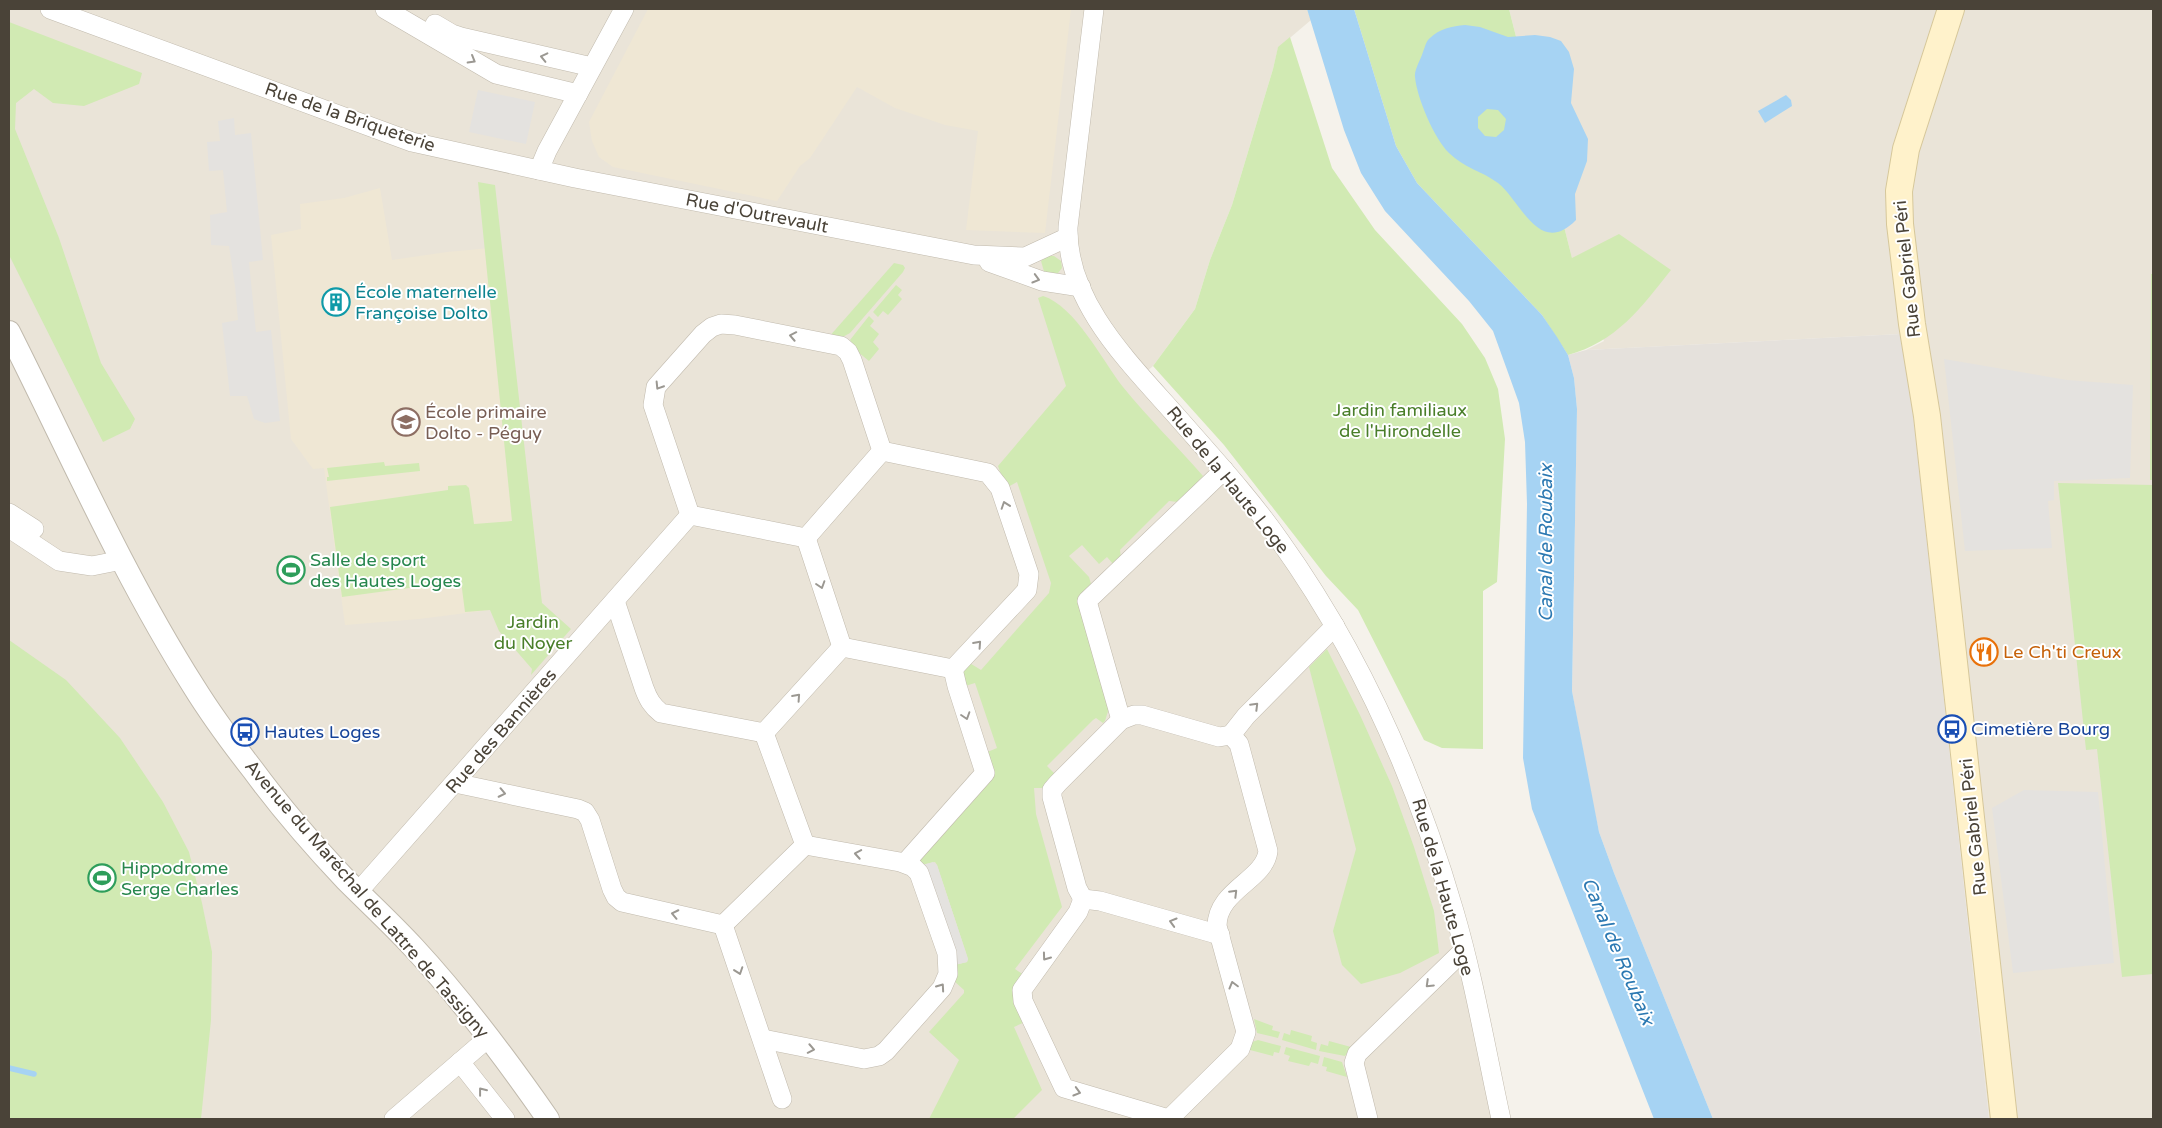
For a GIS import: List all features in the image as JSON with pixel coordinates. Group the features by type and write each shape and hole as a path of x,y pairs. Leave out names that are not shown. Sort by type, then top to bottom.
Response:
{"main road":[{"name":"Rue Gabriel Péri","path":"1951,9 1906,149 1899,191 1900,224 1911,315 1927,416 2004,1119"},
{"name":"Rue Gabriel Péri","path":"1927,416 1927,362 1912,212 1912,184 1920,146 1965,9"}],"street":[{"name":"Rue de la Briqueterie","path":"50,9 412,142 539,170"},
{"path":"385,9 496,74 578,94"},
{"path":"410,9 452,34 461,37 592,67"},
{"path":"539,170 547,151 624,9"},
{"name":"Rue de la Haute Loge","path":"1094,9 1068,237 1070,256 1081,287 1098,318 1117,346 1224,470 1280,540 1335,626 1364,679 1414,788 1444,876 1464,950 1502,1119"},
{"name":"Rue d'Outrevault","path":"539,170 974,256 1025,257 1068,237"},
{"name":"Rue d'Outrevault","path":"974,256 1030,278 1081,287"},
{"path":"806,538 690,515 653,405 656,387 697,341 712,327 721,324 735,325 841,346 848,352 852,360 882,451"},
{"name":"Avenue du Maréchal de Lattre de Tassigny","path":"9,332 122,560 174,654 223,730 290,817 358,892 434,970 488,1038 548,1119"},
{"path":"806,538 882,451"},
{"path":"882,451 988,473 1000,488 1030,574 1027,590 953,669"},
{"path":"1121,720 1087,602 1224,470"},
{"path":"9,513 66,550 81,565"},
{"name":"Rue des Bannières","path":"358,892 690,515"},
{"path":"9,528 59,561 92,566 122,560"},
{"path":"806,538 842,647"},
{"path":"615,601 649,702 655,708 661,713 764,733"},
{"path":"1231,735 1239,744 1268,852 1262,865 1222,905 1217,918 1246,1032 1240,1049 1169,1119 1064,1088 1023,1001 1022,995 1024,986 1078,912 1083,899 1077,888 1052,797 1052,790 1121,720 1134,715 1142,715 1219,737 1231,735 1246,716 1335,626"},
{"path":"842,647 953,669"},
{"path":"764,733 842,647"},
{"path":"905,863 985,773 956,686 953,669"},
{"path":"764,733 805,845"},
{"path":"454,783 578,808 585,812 590,820 612,890 622,902 723,925"},
{"path":"763,1039 871,1059 886,1051 942,988 948,974 947,953 918,874 913,867 905,863 805,845"},
{"path":"723,925 805,845"},
{"path":"1083,899 1100,901 1220,935"},
{"path":"723,925 782,1099"},
{"path":"1368,1119 1354,1063 1357,1054 1464,950"},
{"path":"394,1119 488,1038"},
{"name":"Avenue du Maréchal de Lattre de Tassigny","path":"460,1062 505,1119"}],"shaded area":[{"path":"9,9 1307,9 1311,20 1278,48 1232,205 1210,260 1195,309 1153,366 1135,382 1221,477 1304,584 1350,666 1407,792 1460,961 1494,1119 9,1119"},
{"path":"648,9 1071,9 1045,233 966,230 978,131 945,125 895,108 857,87 810,158 800,166 777,201 613,167 599,157 592,141 589,122"},
{"path":"1509,9 2153,9 2153,1119 1989,1119 1913,411 1901,334 1586,350 1604,341 1572,258"},
{"path":"478,90 535,102 526,144 469,132"},
{"path":"234,118 235,135 251,133 263,260 249,262 256,332 271,330 280,421 265,423 254,419 247,396 230,396 222,323 238,320 235,286 229,246 211,245 210,215 227,212 223,170 209,171 207,142 220,141 218,121"},
{"name":"École primaire Dolto - Péguy","path":"380,188 392,260 501,247 537,559 490,610 419,619 345,625 324,468 313,469 291,439 271,235 301,229 300,204 344,198"},
{"path":"1901,334 1913,411 1989,1119 1713,1119 1614,873 1599,832 1590,790 1572,691 1577,409 1574,378 1568,355 1586,350"},
{"path":"1944,359 2067,380 2133,385 2130,478 2054,481 2054,500 2048,501 2052,548 1965,551"},
{"path":"2024,790 2098,792 2114,963 2013,973 1992,808"},
{"path":"933,862 937,865 968,959 967,962 943,968 914,877 906,870"}],"green space":[{"path":"1354,9 1509,9 1572,258 1619,234 1671,270 1626,322 1600,342 1568,355 1542,315 1417,183 1396,146"},
{"path":"9,22 142,73 139,84 84,106 53,103 34,89 16,103 15,129 59,238 101,363 135,419 130,429 103,442 9,255"},
{"name":"Jardin familiaux de l'Hirondelle","path":"1290,37 1332,168 1375,230 1462,324 1485,358 1498,389 1505,439 1497,582 1483,591 1483,749 1442,748 1424,740 1358,610 1326,576 1224,445 1153,366 1195,309 1210,260 1232,205 1278,47"},
{"name":"Jardin du Noyer","path":"478,182 495,185 542,603 571,629 531,675 532,669 499,631 490,610 465,612 461,581 342,597 330,507 448,490 448,486 466,485 469,488 474,524 512,521"},
{"path":"1048,256 1054,256 1061,261 1062,268 1058,273 1045,275 1041,261"},
{"path":"894,263 903,265 905,268 903,272 850,333 839,339 828,338"},
{"path":"2151,274 2153,274 2153,480 2150,480"},
{"path":"896,285 902,290 898,295 902,299 888,315 883,311 878,317 873,312"},
{"path":"1043,296 1055,302 1077,322 1123,387 1203,476 1178,502 1169,501 1120,550 1121,558 1114,565 1107,557 1099,564 1082,545 1069,556 1089,577 1091,584 1083,593 1109,708 1103,723 1096,718 1093,720 1047,766 1057,776 1047,788 1034,788 1036,814 1062,907 1015,969 1024,975 1027,1021 1014,1027 1042,1090 1013,1119 929,1119 959,1060 929,1032 964,993 964,990 954,981 954,965 967,962 968,959 937,865 935,862 921,865 920,861 955,814 985,753 997,748 975,683 962,687 961,676 968,662 981,670 1049,593 1051,583 1017,482 1006,488 998,466 1066,386 1038,298"},
{"path":"869,316 874,321 870,326 879,334 873,342 879,349 869,361 858,352 850,340"},
{"path":"384,462 385,466 419,463 420,471 327,481 327,477 329,477 327,468"},
{"path":"2058,483 2153,485 2153,974 2122,977 2097,749 2086,750"},
{"name":"Hippodrome Serge Charles","path":"9,640 66,680 120,738 163,802 189,852 212,952 211,1020 201,1119 9,1119"},
{"path":"1327,649 1360,715 1392,786 1434,911 1439,953 1400,973 1361,984 1342,965 1333,931 1356,849 1309,667"},
{"path":"1254,1019 1273,1026 1272,1030 1280,1032 1278,1038 1257,1033"},
{"path":"1291,1030 1312,1036 1311,1041 1317,1043 1316,1050 1282,1040 1284,1033 1290,1035"},
{"path":"1258,1040 1281,1046 1279,1053 1274,1052 1273,1056 1250,1050 1252,1042"},
{"path":"1329,1041 1351,1047 1345,1056 1319,1051 1321,1044 1328,1046"},
{"path":"1286,1047 1320,1056 1318,1064 1311,1062 1309,1066 1288,1061 1290,1056 1284,1054"},
{"path":"1324,1057 1342,1062 1347,1077 1326,1071 1327,1067 1322,1066"}],"water":[{"name":"Canal de Roubaix","path":"1307,9 1354,9 1396,146 1417,183 1542,315 1568,355 1574,378 1577,409 1572,691 1599,832 1713,1119 1654,1119 1532,809 1523,758 1527,504 1525,442 1519,403 1493,331 1469,301 1385,211 1361,173 1344,130"},
{"path":"1465,25 1480,27 1508,37 1535,35 1550,37 1561,41 1569,52 1574,69 1571,103 1588,139 1587,161 1575,194 1576,220 1563,230 1551,233 1541,230 1532,223 1498,183 1449,153 1432,128 1416,86 1416,71 1429,39 1442,30","holes":["1487,109 1498,110 1506,119 1504,130 1496,137 1485,136 1478,128 1478,117"]},
{"path":"1786,95 1791,100 1792,106 1765,123 1758,111"}],"waterway":[{"path":"9,1068 34,1074"}],"place":[{"name":"École maternelle Françoise Dolto","path":"336,302"},
{"name":"École primaire Dolto - Péguy","path":"406,422"},
{"name":"Salle de sport des Hautes Loges","path":"291,570"},
{"name":"Le Ch'ti Creux","path":"1984,652"},
{"name":"Cimetière Bourg","path":"1952,729"},
{"name":"Hautes Loges","path":"245,732"},
{"name":"Hippodrome Serge Charles","path":"102,878"}]}
